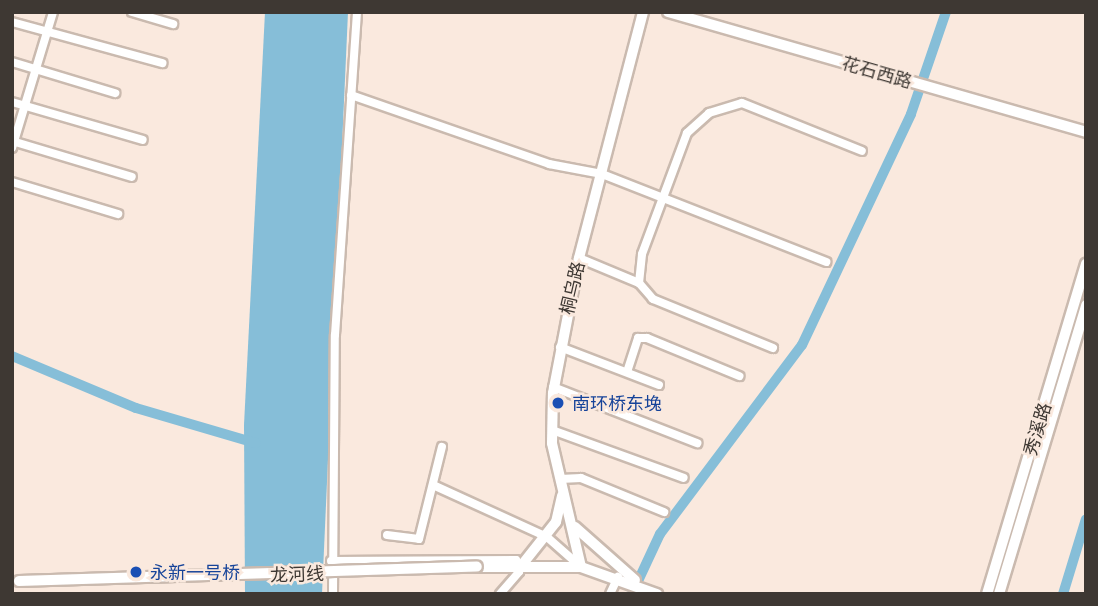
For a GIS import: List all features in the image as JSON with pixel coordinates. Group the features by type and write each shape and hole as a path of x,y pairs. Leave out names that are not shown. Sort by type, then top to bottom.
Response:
{"main road":[{"name":"秀溪路","path":"987,594 1086,264"},
{"name":"秀溪路","path":"999,594 1086,305"}],"street":[{"path":"53,12 13,143 132,177"},
{"path":"132,12 173,24"},
{"path":"333,594 331,561 334,347 357,12"},
{"name":"桐乌路","path":"581,567 560,479 552,430 554,387 579,258 643,12"},
{"name":"花石西路","path":"668,12 1086,132"},
{"path":"12,22 162,63"},
{"path":"12,62 115,93"},
{"path":"351,95 549,164 602,174 826,262"},
{"path":"12,102 143,140"},
{"path":"639,283 642,254 687,133 730,103 862,150"},
{"path":"12,182 118,214"},
{"path":"579,258 639,283 653,299 773,348"},
{"path":"627,372 638,338 647,338 739,376"},
{"path":"560,346 659,385"},
{"path":"554,387 697,443"},
{"path":"552,430 684,478"},
{"path":"387,535 419,539 442,447"},
{"path":"560,479 581,478 664,512"},
{"path":"433,485 547,537 581,567"},
{"path":"500,594 547,537 563,492"},
{"path":"573,525 647,589 657,594"},
{"path":"331,561 496,557 521,566"},
{"name":"龙河线","path":"16,581 521,566 581,567 622,578 647,589"},
{"path":"610,594 622,578"}],"water":[{"path":"265,12 348,12 322,594 245,594 244,425"}],"waterway":[{"path":"632,594 660,534 802,345 911,114 946,12"},
{"path":"12,356 136,408 256,443"},
{"path":"1063,594 1086,519"}],"place":[{"name":"南环桥东堍","path":"558,403"},
{"name":"永新一号桥","path":"136,572"}]}
